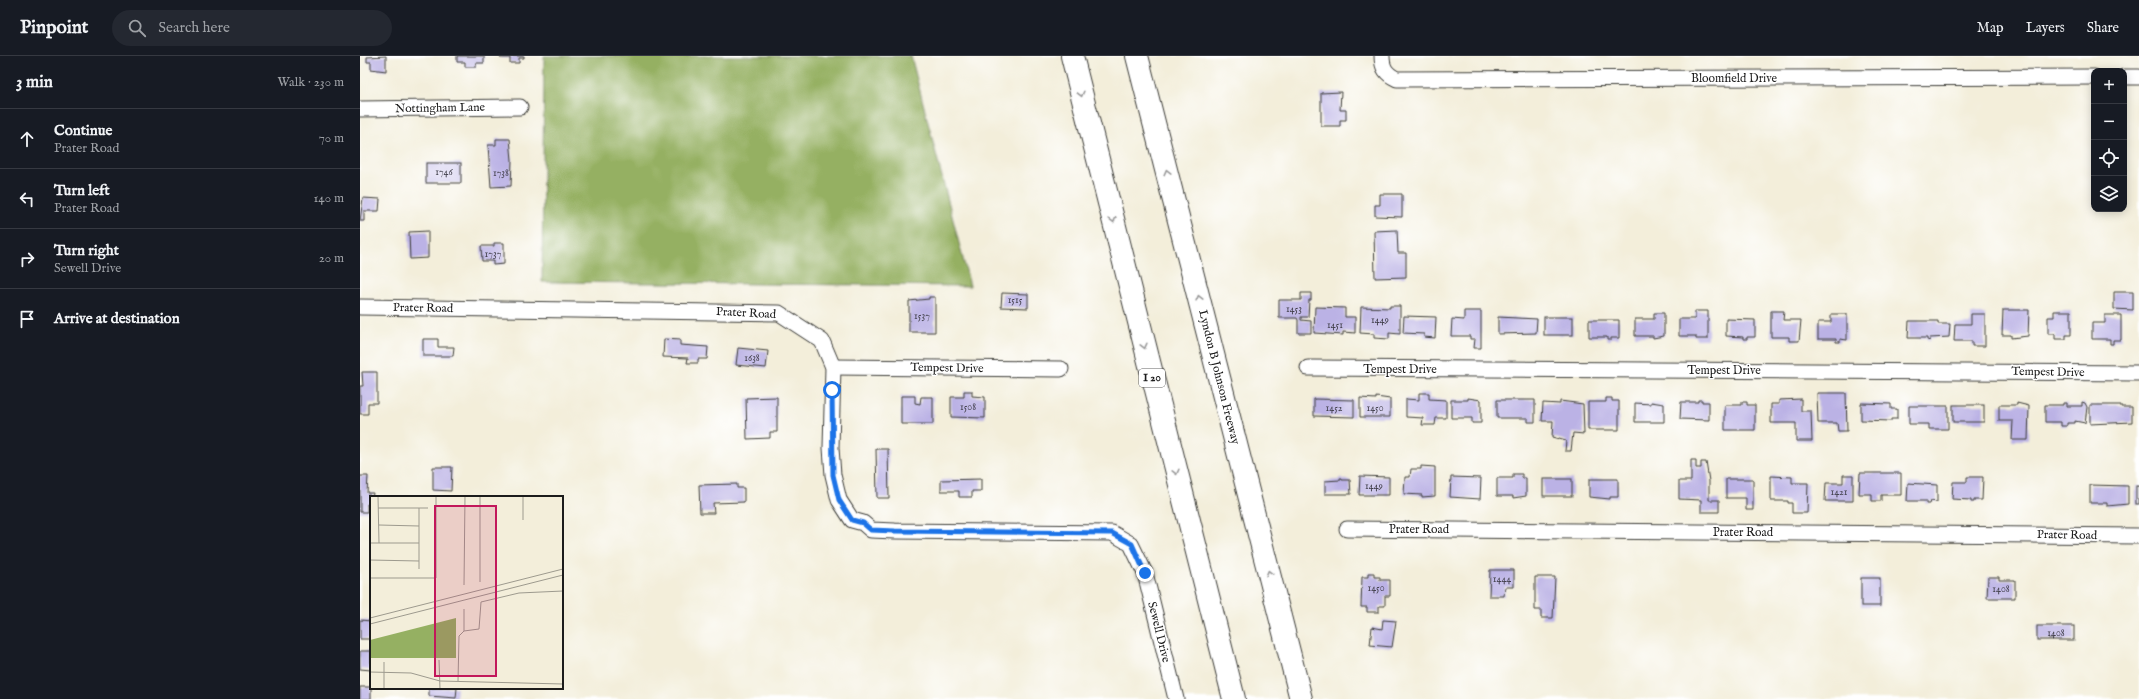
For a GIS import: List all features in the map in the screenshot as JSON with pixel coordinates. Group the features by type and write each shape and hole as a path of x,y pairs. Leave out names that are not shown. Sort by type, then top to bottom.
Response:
{"highway":[{"name":"I 20","path":"1072,56 1234,699"},
{"name":"Lyndon B Johnson Freeway","path":"1137,56 1301,699"},
{"path":"1279,611 1306,699"}],"street":[{"name":"Bloomfield Drive","path":"1382,60 1387,74 1396,79 2091,77"},
{"path":"2127,77 2139,77"},
{"name":"Nottingham Lane","path":"360,109 520,107"},
{"name":"Prater Road","path":"360,307 779,313 822,340 833,367 831,448 833,475 839,500 852,520 863,523 871,530 1112,533 1132,544"},
{"name":"Tempest Drive","path":"833,367 1061,369"},
{"name":"Tempest Drive","path":"1308,368 2139,373"},
{"name":"Prater Road","path":"1347,529 2139,536"},
{"name":"Sewell Drive","path":"1132,544 1145,573 1176,699"}],"green space":[{"path":"544,56 911,56 970,286 542,282"}],"building":[{"path":"386,56 386,71 371,69 371,62 367,62 367,57"},
{"path":"457,56 484,56 484,63 476,63 476,67 465,67 465,62 457,62"},
{"path":"501,56 524,56 524,58 519,58 519,63 510,63 510,58 500,58"},
{"path":"1341,92 1340,110 1346,110 1346,120 1340,120 1340,126 1321,126 1321,93"},
{"path":"496,139 510,139 512,160 511,186 491,187 488,145 496,145"},
{"path":"426,163 461,163 461,183 426,183"},
{"path":"1380,194 1402,194 1402,217 1375,216 1375,205 1380,205"},
{"path":"363,198 380,199 379,211 364,211 364,221 360,221"},
{"path":"1397,230 1398,253 1406,253 1406,277 1375,278 1374,231"},
{"path":"428,231 428,258 410,259 409,232"},
{"path":"494,243 504,243 504,264 493,265 493,261 482,261 481,246 494,246"},
{"path":"2114,292 2133,292 2133,310 2114,309"},
{"path":"1002,293 1028,294 1028,308 1001,307"},
{"path":"1301,293 1311,293 1308,317 1301,317 1301,320 1311,321 1311,333 1298,333 1297,318 1279,318 1279,300 1301,300"},
{"path":"929,297 935,297 935,332 909,332 909,301 929,299"},
{"path":"1390,306 1400,306 1400,334 1389,333 1389,339 1374,338 1374,334 1360,333 1361,307 1390,308"},
{"path":"1315,307 1345,308 1345,317 1355,317 1355,333 1343,332 1343,335 1314,333"},
{"path":"2003,310 2029,310 2028,336 2011,338 2011,335 2002,335"},
{"path":"1464,311 1481,311 1481,348 1474,348 1475,339 1470,339 1470,336 1451,336 1452,319 1464,320"},
{"path":"1695,311 1708,311 1708,339 1696,339 1696,336 1679,336 1679,319 1695,319"},
{"path":"1771,311 1784,311 1783,320 1801,320 1799,341 1789,341 1789,337 1771,337"},
{"path":"2054,311 2071,311 2071,335 2066,335 2066,339 2055,339 2055,334 2048,334 2048,317 2054,317"},
{"path":"1654,313 1664,313 1664,336 1653,338 1653,336 1635,336 1635,319 1654,319"},
{"path":"1831,314 1847,314 1847,340 1840,339 1840,342 1836,342 1836,339 1818,339 1818,322 1831,322"},
{"path":"1971,314 1985,314 1985,346 1972,346 1972,341 1954,341 1955,324 1971,324"},
{"path":"2105,315 2121,315 2121,340 2113,340 2113,344 2110,344 2110,339 2092,339 2092,323 2105,323"},
{"path":"1404,316 1436,317 1435,338 1424,337 1424,334 1403,333"},
{"path":"1498,317 1537,319 1536,333 1498,334"},
{"path":"1544,317 1573,317 1573,335 1544,335"},
{"path":"1726,319 1755,320 1755,337 1747,337 1747,339 1743,339 1743,337 1726,336"},
{"path":"1589,320 1619,320 1619,338 1611,338 1611,340 1607,340 1607,337 1589,337"},
{"path":"1909,321 1938,321 1938,324 1950,324 1949,337 1930,338 1930,341 1927,340 1927,338 1908,338"},
{"path":"423,339 438,339 438,347 454,347 453,356 423,356"},
{"path":"664,339 680,340 680,345 708,347 707,359 698,359 698,363 687,363 688,358 663,357"},
{"path":"738,348 768,351 766,368 736,365"},
{"path":"362,372 377,372 377,403 368,403 368,414 360,414 360,386 363,386"},
{"path":"964,391 972,391 972,396 985,397 985,418 951,417 951,397 964,397"},
{"path":"1419,393 1429,393 1429,399 1446,400 1446,418 1436,418 1435,425 1422,425 1423,418 1406,417 1406,399 1419,400"},
{"path":"1817,393 1846,393 1847,431 1838,431 1837,423 1818,423"},
{"path":"901,396 915,396 915,403 920,404 921,397 933,397 933,424 901,424"},
{"path":"777,397 777,432 770,432 770,438 747,439 746,398"},
{"path":"1376,397 1390,399 1390,417 1360,417 1360,398 1376,399"},
{"path":"1468,398 1481,400 1481,423 1472,423 1472,418 1451,418 1451,400 1468,400"},
{"path":"1606,398 1612,398 1612,401 1619,401 1619,430 1588,430 1588,402 1606,402"},
{"path":"1314,399 1354,400 1354,417 1314,416"},
{"path":"1801,399 1801,411 1811,411 1812,441 1796,441 1796,423 1771,423 1771,404 1779,404 1779,400"},
{"path":"1497,400 1535,400 1535,422 1528,422 1528,418 1497,418"},
{"path":"1698,400 1702,400 1702,402 1709,402 1709,420 1680,419 1681,402 1698,402"},
{"path":"1560,401 1583,404 1584,434 1573,433 1571,451 1565,451 1566,441 1552,437 1553,421 1542,421 1543,403 1560,404"},
{"path":"1651,402 1664,404 1664,422 1635,422 1635,403 1651,404"},
{"path":"1742,402 1747,402 1747,405 1755,405 1755,430 1725,430 1725,405 1742,405"},
{"path":"2082,402 2085,403 2087,407 2085,423 2075,421 2075,423 2067,423 2067,426 2061,426 2061,422 2045,422 2045,405 2063,405 2063,403 2067,403 2067,406 2082,406"},
{"path":"1861,403 1891,404 1891,409 1897,409 1897,419 1891,419 1891,421 1861,420"},
{"path":"2017,403 2029,406 2028,440 2012,440 2013,421 1999,421 1999,405 2017,405"},
{"path":"1953,405 1984,405 1984,422 1953,422"},
{"path":"2090,405 2121,405 2121,407 2132,407 2132,422 2090,424"},
{"path":"1909,406 1948,406 1948,429 1929,429 1929,424 1909,424"},
{"path":"876,449 888,449 889,498 877,498"},
{"path":"1691,460 1696,460 1696,468 1701,468 1701,462 1706,462 1709,481 1709,500 1719,500 1719,512 1701,512 1701,500 1679,499 1679,481 1691,481"},
{"path":"1421,466 1435,467 1435,496 1422,497 1422,495 1404,494 1405,477 1410,477 1411,469 1421,469"},
{"path":"433,467 452,467 451,491 433,490"},
{"path":"1860,473 1901,473 1901,495 1881,495 1881,501 1872,501 1872,494 1859,494"},
{"path":"1513,474 1522,474 1522,478 1526,478 1526,496 1513,498 1513,496 1497,496 1497,478 1513,478"},
{"path":"1843,475 1853,475 1853,501 1825,501 1826,483 1843,483"},
{"path":"360,476 368,476 367,493 373,493 372,496 370,496 370,504 367,504 367,512 360,512"},
{"path":"1360,476 1389,477 1389,495 1359,495"},
{"path":"1771,476 1792,477 1792,483 1808,483 1807,513 1792,513 1792,503 1788,503 1788,501 1771,501"},
{"path":"1451,477 1481,478 1480,499 1450,497"},
{"path":"1967,477 1983,477 1982,500 1974,500 1974,502 1971,502 1971,500 1952,499 1953,482 1967,482"},
{"path":"1340,478 1342,478 1342,480 1350,480 1351,494 1325,494 1325,481 1340,480"},
{"path":"981,479 981,491 972,491 972,497 959,497 959,491 941,491 941,480"},
{"path":"1543,479 1572,479 1572,496 1543,496"},
{"path":"1589,479 1618,479 1618,497 1610,497 1610,499 1589,497"},
{"path":"1726,479 1753,479 1753,510 1746,510 1746,498 1726,498"},
{"path":"1908,483 1937,485 1937,502 1930,501 1929,504 1926,504 1926,501 1907,501"},
{"path":"737,484 737,488 744,488 744,502 713,503 714,513 700,513 699,485"},
{"path":"2090,485 2128,486 2128,504 2107,506 2107,503 2090,503"},
{"path":"2136,486 2139,486 2139,504 2136,504"},
{"path":"1490,570 1514,570 1514,587 1505,587 1504,596 1489,596"},
{"path":"1368,573 1374,573 1374,577 1380,577 1380,580 1390,580 1390,596 1385,596 1385,606 1379,606 1379,612 1367,612 1367,607 1361,607 1362,577 1368,577"},
{"path":"1535,577 1555,577 1553,618 1541,618 1541,610 1535,610"},
{"path":"1988,577 1999,577 1999,580 2015,580 2015,598 1987,598"},
{"path":"1861,578 1880,578 1880,606 1861,606"},
{"path":"360,620 370,621 370,639 360,639"},
{"path":"1383,620 1396,621 1392,647 1370,645 1372,627 1382,629"},
{"path":"2037,626 2074,626 2074,640 2037,640"},
{"path":"360,651 370,651 370,670 360,669"},
{"path":"360,687 370,687 371,699 360,699"},
{"path":"429,689 457,689 456,698 429,696"}],"route":[{"path":"832,390 831,448 833,475 839,500 852,520 863,523 871,530 1112,533 1132,544 1145,573"}]}
